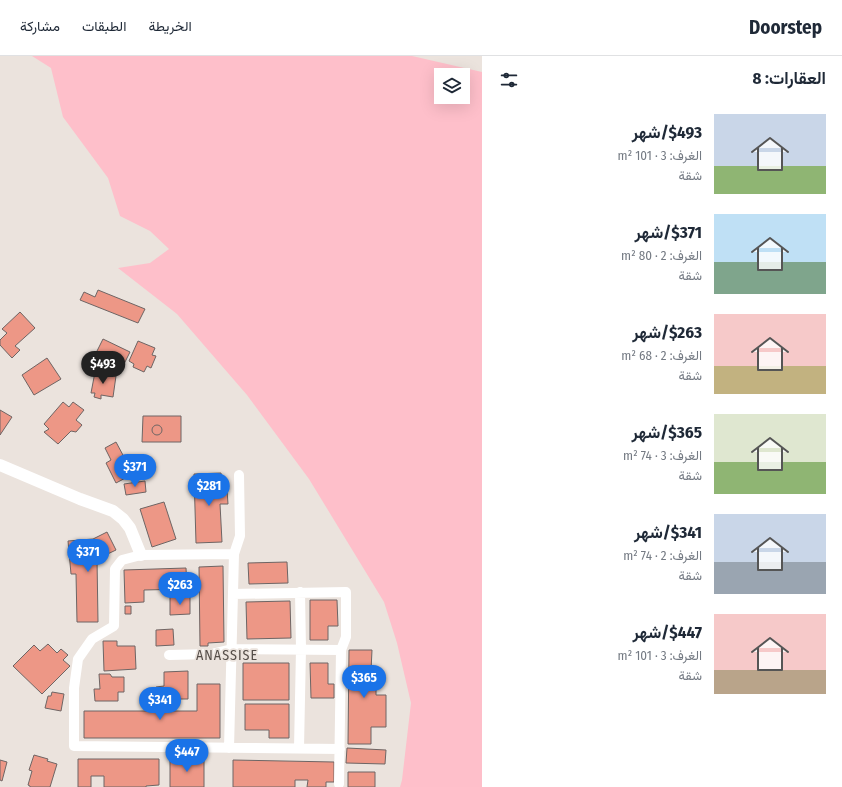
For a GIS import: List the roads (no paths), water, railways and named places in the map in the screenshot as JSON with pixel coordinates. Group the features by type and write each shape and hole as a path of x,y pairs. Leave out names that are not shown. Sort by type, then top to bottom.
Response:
{"street":[{"path":"0,465 80,500 113,511 123,519 130,528 140,555"},
{"path":"229,748 234,554 240,536 239,474"},
{"path":"234,554 140,555 122,560 115,569 114,626 92,639 78,659 74,688 74,746 340,749"},
{"path":"299,748 301,649 300,592"},
{"path":"233,594 346,592 346,637 342,650 339,784"},
{"path":"169,655 211,654 232,649 342,650"}],"district":[{"name":"ANASSISE","path":"227,655"}]}
